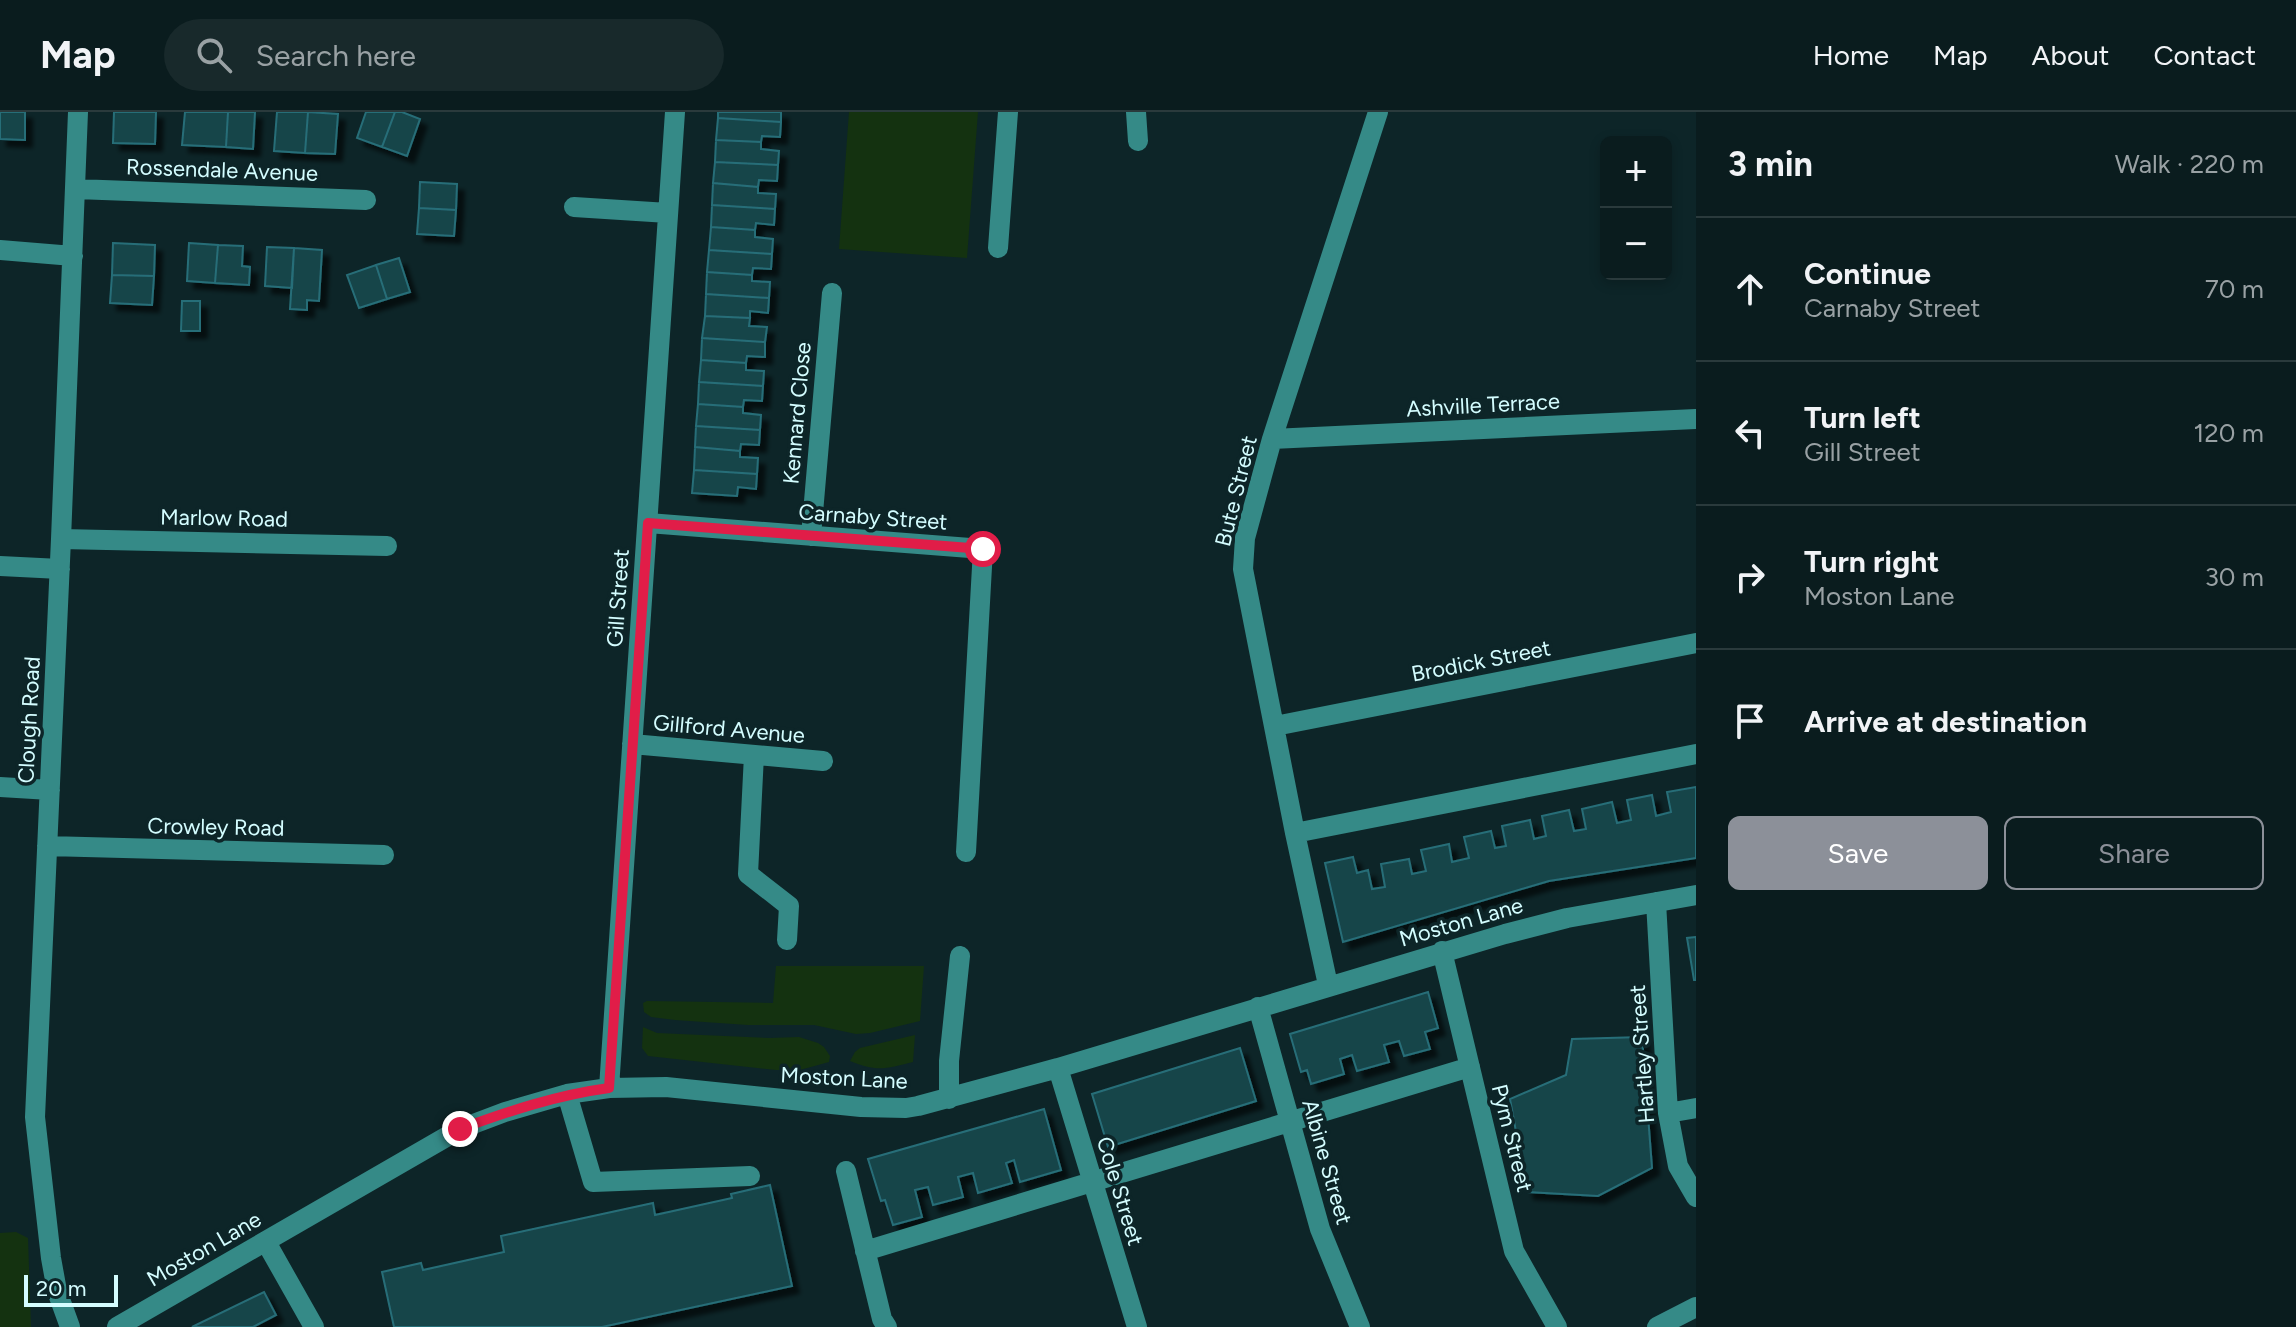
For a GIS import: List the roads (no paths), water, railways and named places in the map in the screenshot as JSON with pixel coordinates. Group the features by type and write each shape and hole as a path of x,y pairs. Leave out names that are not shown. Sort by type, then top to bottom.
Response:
{"street":[{"name":"Clough Road","path":"70,1327 57,1291 51,1258 35,1117 78,112"},
{"name":"Gill Street","path":"609,1088 675,112"},
{"path":"998,248 1008,112"},
{"path":"1136,112 1138,141"},
{"name":"Bute Street","path":"1328,985 1243,569 1245,538 1272,439 1378,112"},
{"name":"Rossendale Avenue","path":"76,189 366,200"},
{"path":"574,207 668,213"},
{"path":"0,250 73,256"},
{"name":"Kennard Close","path":"811,536 832,293"},
{"name":"Ashville Terrace","path":"1272,439 1696,419"},
{"name":"Carnaby Street","path":"648,523 983,549 966,852"},
{"name":"Marlow Road","path":"61,539 387,546"},
{"path":"0,566 60,569"},
{"name":"Brodick Street","path":"1275,726 1696,643"},
{"name":"Gillford Avenue","path":"632,744 823,761"},
{"path":"1295,833 1696,754"},
{"path":"754,755 748,874 789,906 787,940"},
{"path":"0,787 50,790"},
{"name":"Crowley Road","path":"47,846 384,855"},
{"name":"Moston Lane","path":"117,1327 460,1129 567,1094 609,1088 666,1087 839,1106 906,1108 1058,1068 1442,951 1567,918 1696,895"},
{"name":"Hartley Street","path":"1656,902 1668,1113 1678,1166 1696,1197"},
{"name":"Pym Street","path":"1442,951 1514,1251 1557,1327"},
{"path":"949,1099 949,1061 960,956"},
{"name":"Albine Street","path":"1258,1007 1320,1229 1360,1327"},
{"path":"865,1251 1470,1067"},
{"name":"Cole Street","path":"1058,1068 1137,1327"},
{"path":"567,1094 593,1182 750,1176"},
{"path":"1668,1113 1696,1108"},
{"path":"846,1171 882,1319 887,1327"},
{"path":"266,1242 314,1327"},
{"path":"1657,1327 1696,1307"}]}
